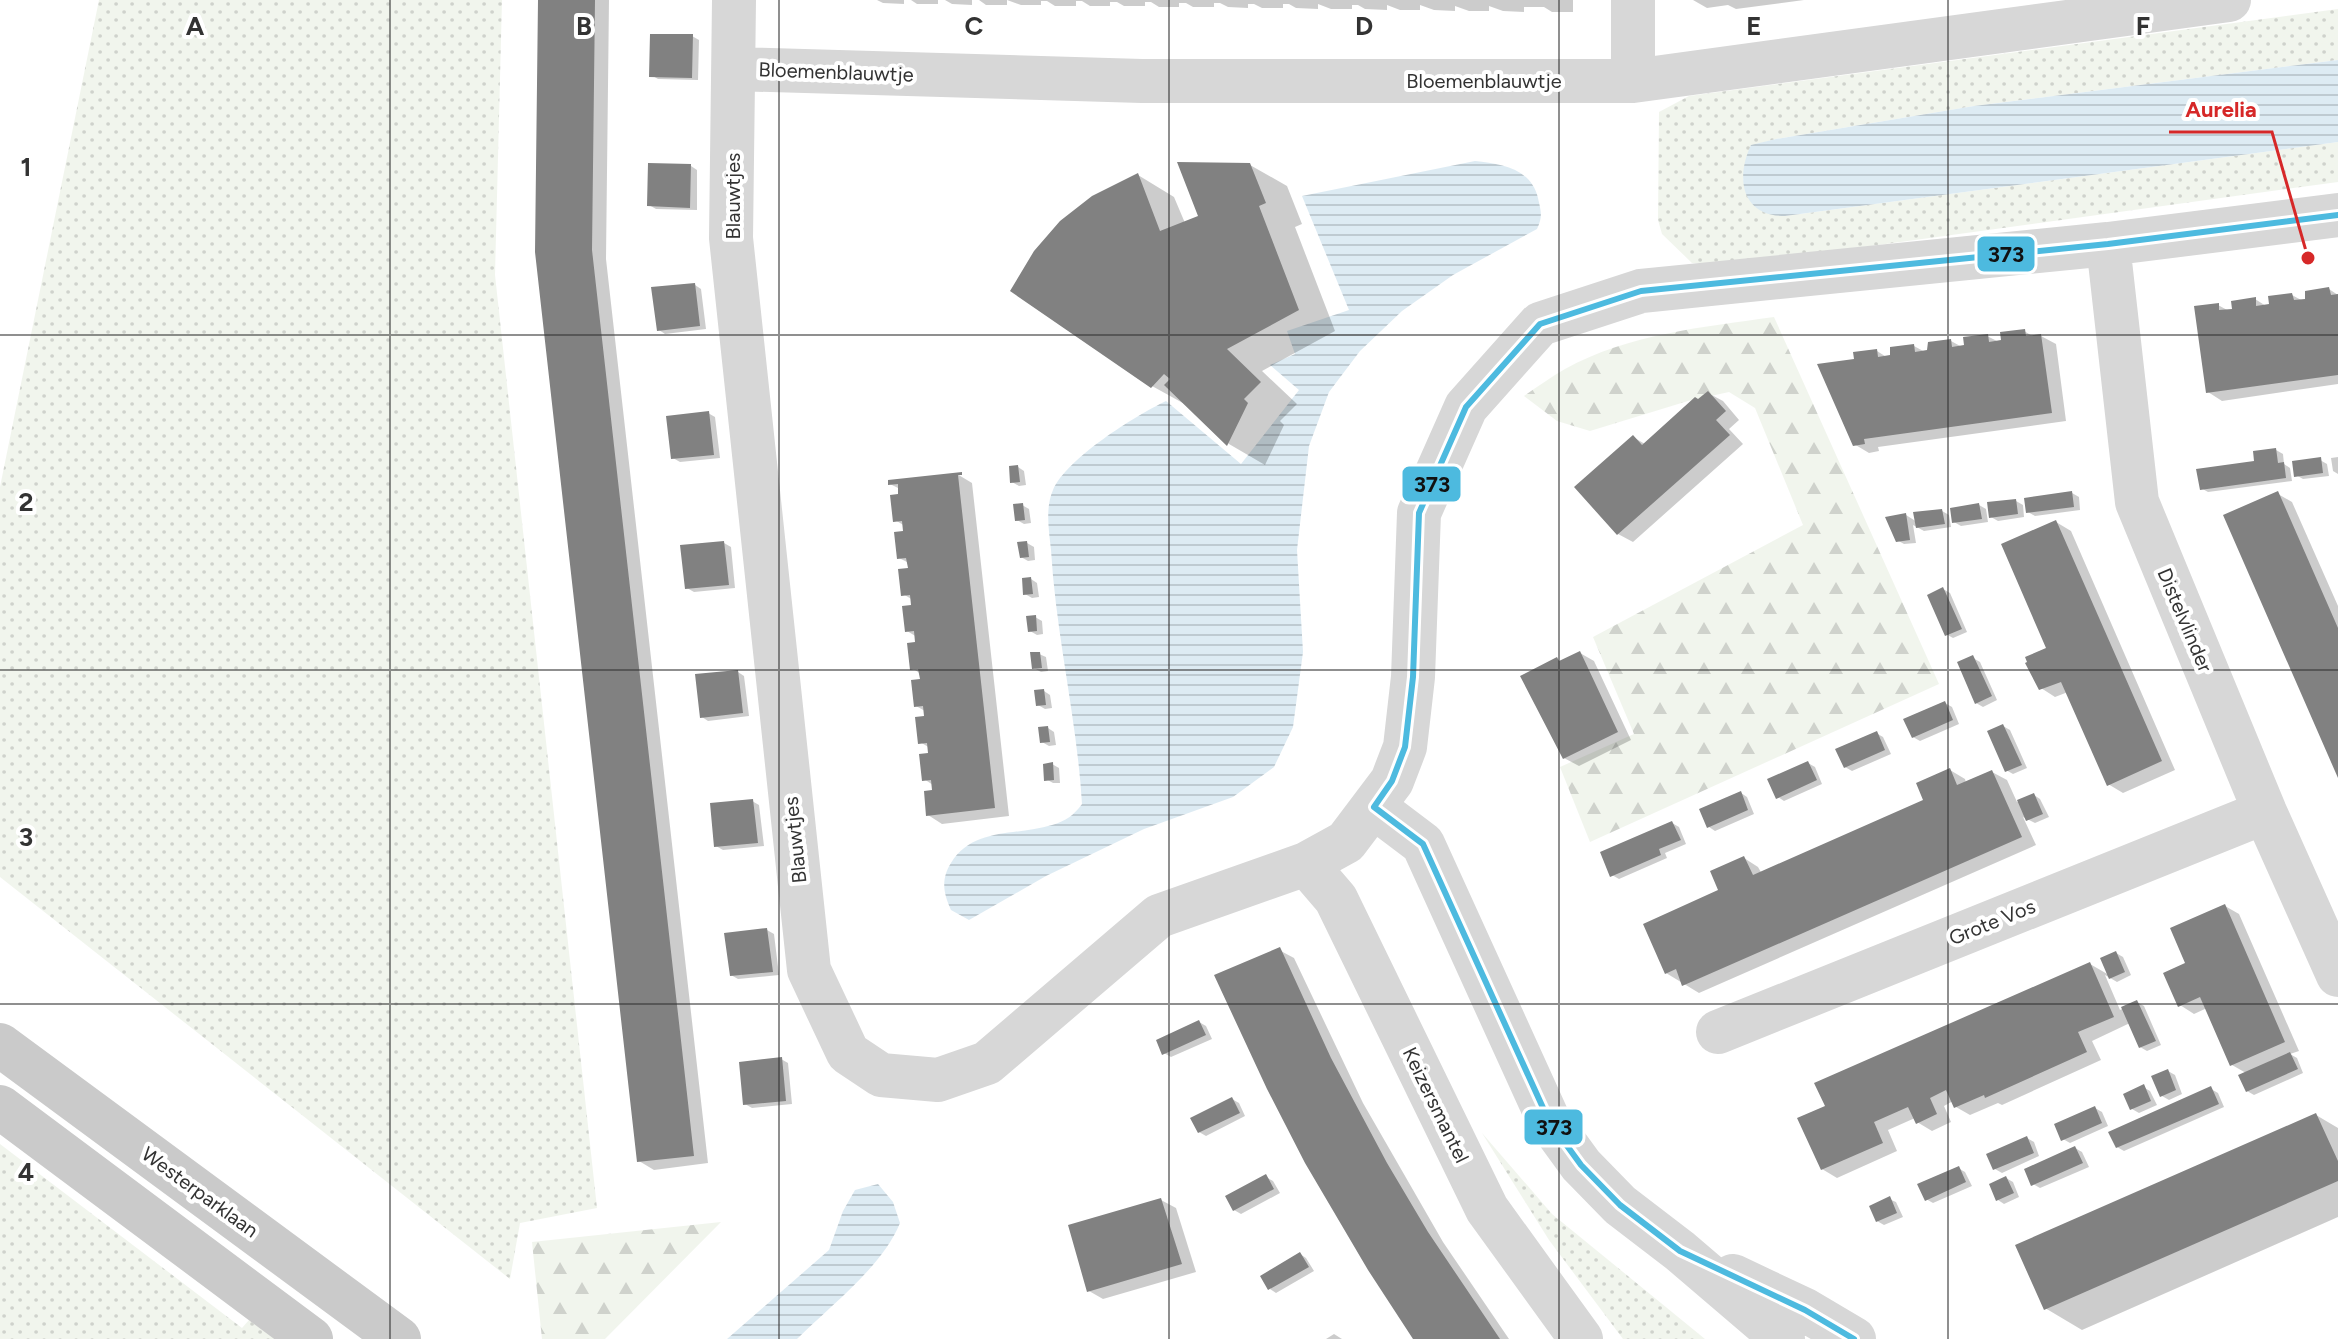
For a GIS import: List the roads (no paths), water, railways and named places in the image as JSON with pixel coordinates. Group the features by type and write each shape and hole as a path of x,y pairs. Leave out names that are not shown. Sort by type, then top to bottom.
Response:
{"main road":[{"name":"Westerparklaan","path":"0,1045 399,1339"},
{"path":"0,1107 311,1339"}],"street":[{"name":"Blauwtjes","path":"734,0 731,238 809,970 848,1053 881,1075 938,1080 987,1063 1159,916 1306,864 1346,842 1392,781 1405,747 1413,677 1419,513 1466,407 1540,324 1641,291 2108,244 2338,215"},
{"path":"1633,0 1633,81"},
{"name":"Bloemenblauwtje","path":"734,69 1142,81 1633,81 2144,6 2229,0"},
{"name":"Distelvlinder","path":"2108,244 2137,502 2265,812 2338,975"},
{"path":"1374,807 1423,844 1549,1121 1581,1165 1620,1205 1680,1251 1783,1339"},
{"name":"Grote Vos","path":"1718,1032 2265,812"},
{"name":"Keizersmantel","path":"1306,864 1336,899 1487,1209 1581,1339"},
{"path":"1680,1251 1805,1310 1854,1339"}],"place":[{"name":"Aurelia","path":"2308,258"}]}
